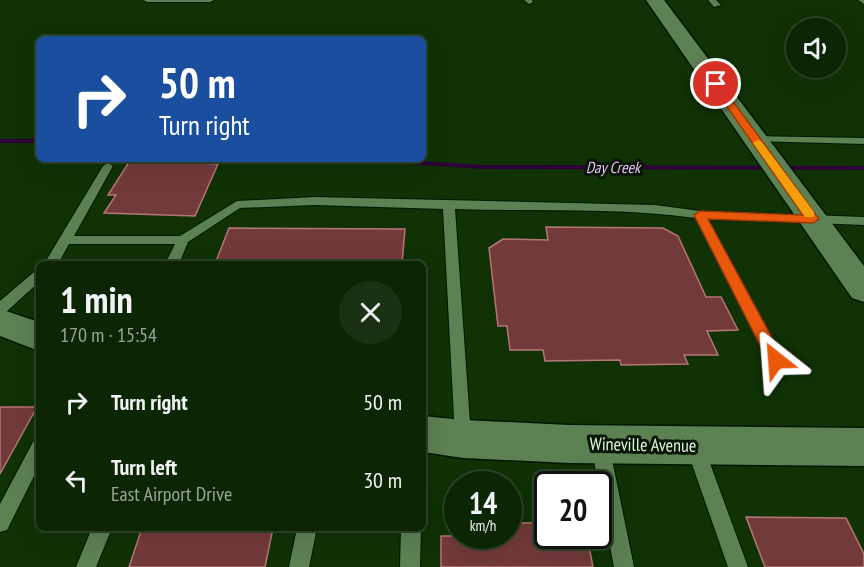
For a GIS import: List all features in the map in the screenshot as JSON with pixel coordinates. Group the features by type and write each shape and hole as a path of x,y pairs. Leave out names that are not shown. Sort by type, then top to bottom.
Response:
{"main road":[{"path":"655,0 864,290"},
{"path":"0,322 36,336"},
{"name":"Wineville Avenue","path":"426,434 463,439 600,445 864,447"}],"lane":[{"path":"147,0 210,0"},
{"path":"760,146 864,141"},
{"path":"53,261 108,166"},
{"path":"173,261 183,240 237,205 315,201 655,209 700,215 804,207 864,221"},
{"path":"449,205 463,439"},
{"path":"700,215 776,360"},
{"path":"65,240 183,240"},
{"path":"0,309 36,278"},
{"path":"600,445 624,567"},
{"path":"694,445 738,567"},
{"path":"0,523 36,454"},
{"path":"86,567 101,531"},
{"path":"300,567 306,531"},
{"path":"410,567 411,531"}],"building":[{"path":"129,162 218,164 195,216 104,213 116,195 108,195"},
{"path":"546,227 663,228 678,236 706,297 721,297 738,330 707,331 718,355 684,355 688,364 621,365 620,360 545,361 543,350 510,350 507,326 498,326 489,248 503,239 548,240"},
{"path":"229,228 405,229 402,261 216,261"},
{"path":"0,407 36,407 36,409 0,474"},
{"path":"746,517 846,518 864,554 864,567 765,567"},
{"path":"522,523 534,523 534,549 590,549 593,567 441,567 441,536 444,536 444,549 522,549"},
{"path":"141,531 272,531 265,567 129,567"}],"waterway":[{"name":"Day Creek","path":"0,141 36,141"},
{"name":"Day Creek","path":"407,162 483,167 864,168"}],"slow traffic":[{"path":"758,143 810,215"}],"route":[{"path":"716,84 813,219 700,215 776,360"}]}
